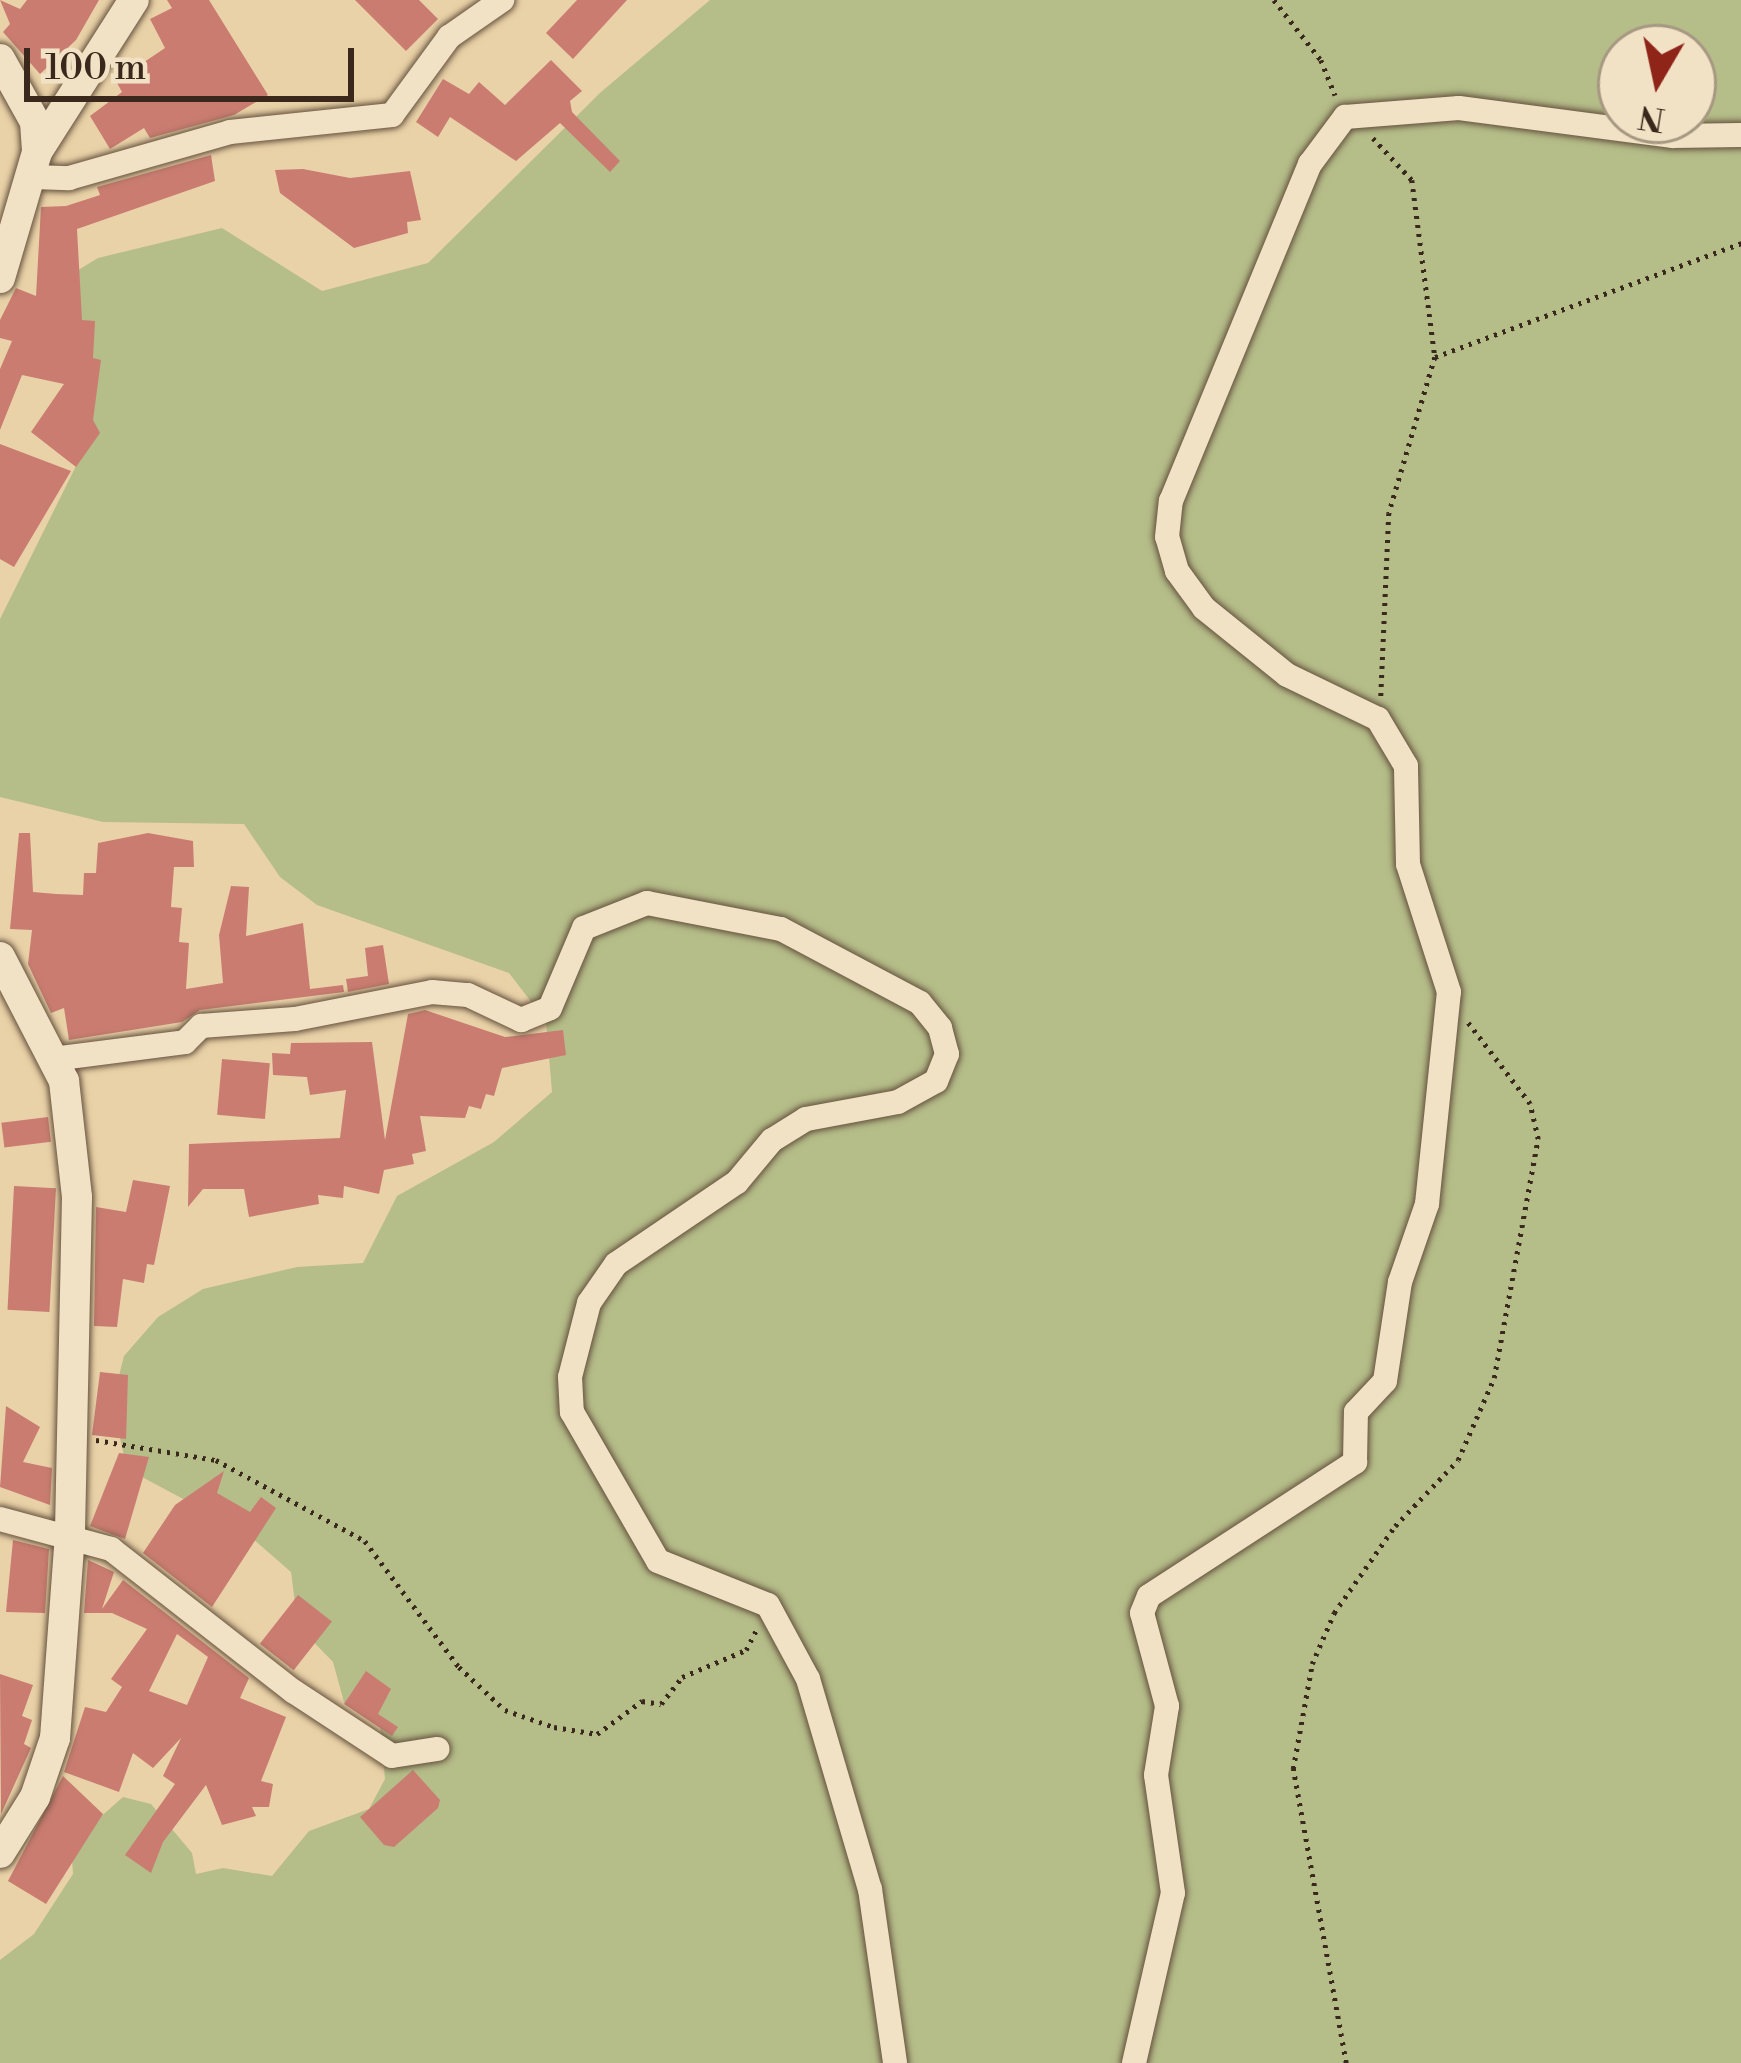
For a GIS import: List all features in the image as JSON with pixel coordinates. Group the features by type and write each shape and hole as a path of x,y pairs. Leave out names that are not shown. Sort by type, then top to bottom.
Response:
{"street":[{"path":"0,278 35,165 134,0"},
{"path":"35,165 69,178 230,132 392,116 449,37 502,0"},
{"path":"0,59 35,122 35,165"},
{"path":"1134,2063 1173,1893 1156,1775 1167,1706 1142,1612 1149,1596 1354,1462 1356,1412 1385,1381 1400,1282 1427,1204 1449,992 1408,864 1406,766 1378,719 1287,675 1204,608 1177,571 1167,537 1197,431 1310,164 1345,117 1459,108 1673,136 1741,135"},
{"path":"52,1060 185,1042 201,1026 295,1019 432,992 468,995 521,1020 550,1008 584,928 647,902 781,929 920,1004 947,1054 936,1081 898,1102 806,1119 772,1140 736,1181 616,1264 589,1303 573,1348 572,1412 658,1561 769,1605 808,1678 870,1888 896,2063"},
{"path":"0,957 52,1060 73,1118 76,1175 70,1534 55,1738 35,1797 0,1853"},
{"path":"0,1520 70,1534 158,1580 293,1690 392,1756 437,1749"}],"path":[{"path":"1274,0 1321,60 1345,117 1412,180 1435,357 1389,513 1378,719"},
{"path":"1435,357 1741,243"},
{"path":"1346,2063 1293,1769 1312,1664 1354,1580 1458,1460 1479,1421 1538,1139 1530,1104 1449,992"},
{"path":"72,1436 216,1460 365,1541 459,1667 505,1711 554,1727 596,1734 642,1701 662,1704 682,1677 746,1650 769,1605"}],"green space":[{"path":"710,0 1741,0 1741,2063 0,2063 0,1960 34,1934 73,1874 71,1843 123,1797 151,1804 192,1853 196,1874 223,1868 272,1876 309,1831 369,1809 385,1779 380,1726 344,1702 333,1662 298,1626 291,1572 245,1532 127,1469 112,1403 124,1356 158,1317 203,1289 297,1267 363,1263 397,1196 494,1142 552,1092 546,1021 509,973 317,905 280,877 244,824 103,822 0,797 0,619 77,464 65,278 98,258 222,228 322,291 428,263 601,92"}],"building":[{"path":"0,0 20,9 27,0 99,0 76,40 40,74 3,32 10,24"},
{"path":"167,0 209,0 268,95 234,115 150,138 144,128 110,149 90,116 122,92 116,81 165,48 150,19 172,8"},
{"path":"355,0 419,0 438,19 406,51"},
{"path":"577,0 627,0 573,59 546,33"},
{"path":"551,60 582,91 570,101 572,112 620,161 610,172 560,123 516,161 450,117 438,137 416,122 443,79 469,94 479,82 505,105"},
{"path":"211,155 215,181 77,229 82,320 95,321 93,358 101,360 93,420 100,433 76,467 31,432 64,384 22,375 0,430 0,369 12,341 0,338 0,320 16,288 36,296 41,207 66,206 100,195 97,187"},
{"path":"303,169 350,178 410,171 421,220 407,222 408,233 354,248 280,193 275,170"},
{"path":"0,444 71,471 14,567 0,559"},
{"path":"19,833 30,833 33,892 56,894 83,895 84,873 96,873 98,843 148,833 193,841 194,867 174,867 171,907 182,908 179,942 189,943 186,989 223,983 219,935 231,886 249,887 246,936 303,923 310,989 343,985 344,992 200,1010 182,1022 69,1040 64,1008 51,1013 28,964 32,930 10,929"},
{"path":"383,945 389,984 348,992 346,979 368,976 365,948"},
{"path":"425,1010 505,1037 563,1030 566,1055 502,1068 494,1096 486,1094 481,1109 469,1106 465,1118 420,1116 426,1151 412,1154 414,1164 384,1170 379,1194 344,1186 343,1198 318,1195 319,1204 249,1217 244,1189 203,1189 188,1207 189,1144 340,1138 346,1090 310,1095 307,1077 273,1075 272,1053 290,1054 291,1043 372,1042 385,1140 408,1014"},
{"path":"222,1059 270,1063 265,1119 217,1115"},
{"path":"48,1117 51,1142 4,1148 1,1123"},
{"path":"133,1180 170,1186 154,1265 147,1264 144,1283 123,1279 117,1327 94,1326 96,1207 126,1212"},
{"path":"14,1186 56,1188 49,1312 8,1310"},
{"path":"100,1372 128,1375 126,1439 92,1435"},
{"path":"6,1406 40,1427 23,1462 52,1468 50,1505 0,1487"},
{"path":"119,1453 149,1457 125,1539 90,1526"},
{"path":"224,1471 217,1493 250,1512 261,1497 276,1508 212,1607 143,1553 175,1505"},
{"path":"13,1540 49,1549 45,1613 6,1612"},
{"path":"88,1560 114,1572 102,1609 123,1580 249,1678 240,1698 286,1717 261,1781 273,1784 269,1807 252,1807 256,1816 222,1825 206,1785 163,1842 151,1873 125,1855 175,1784 163,1776 181,1738 153,1768 133,1753 119,1792 64,1772 85,1707 106,1712 122,1687 111,1679 147,1629 112,1613 84,1613","holes":["177,1634 208,1657 187,1705 149,1691"]},
{"path":"298,1595 332,1621 294,1670 260,1644"},
{"path":"366,1671 391,1689 378,1714 398,1727 392,1736 344,1704"},
{"path":"0,1674 33,1685 22,1716 32,1720 24,1744 31,1748 1,1814"},
{"path":"413,1770 440,1800 438,1808 394,1847 384,1845 360,1817"},
{"path":"63,1776 103,1814 46,1904 8,1881"}]}
